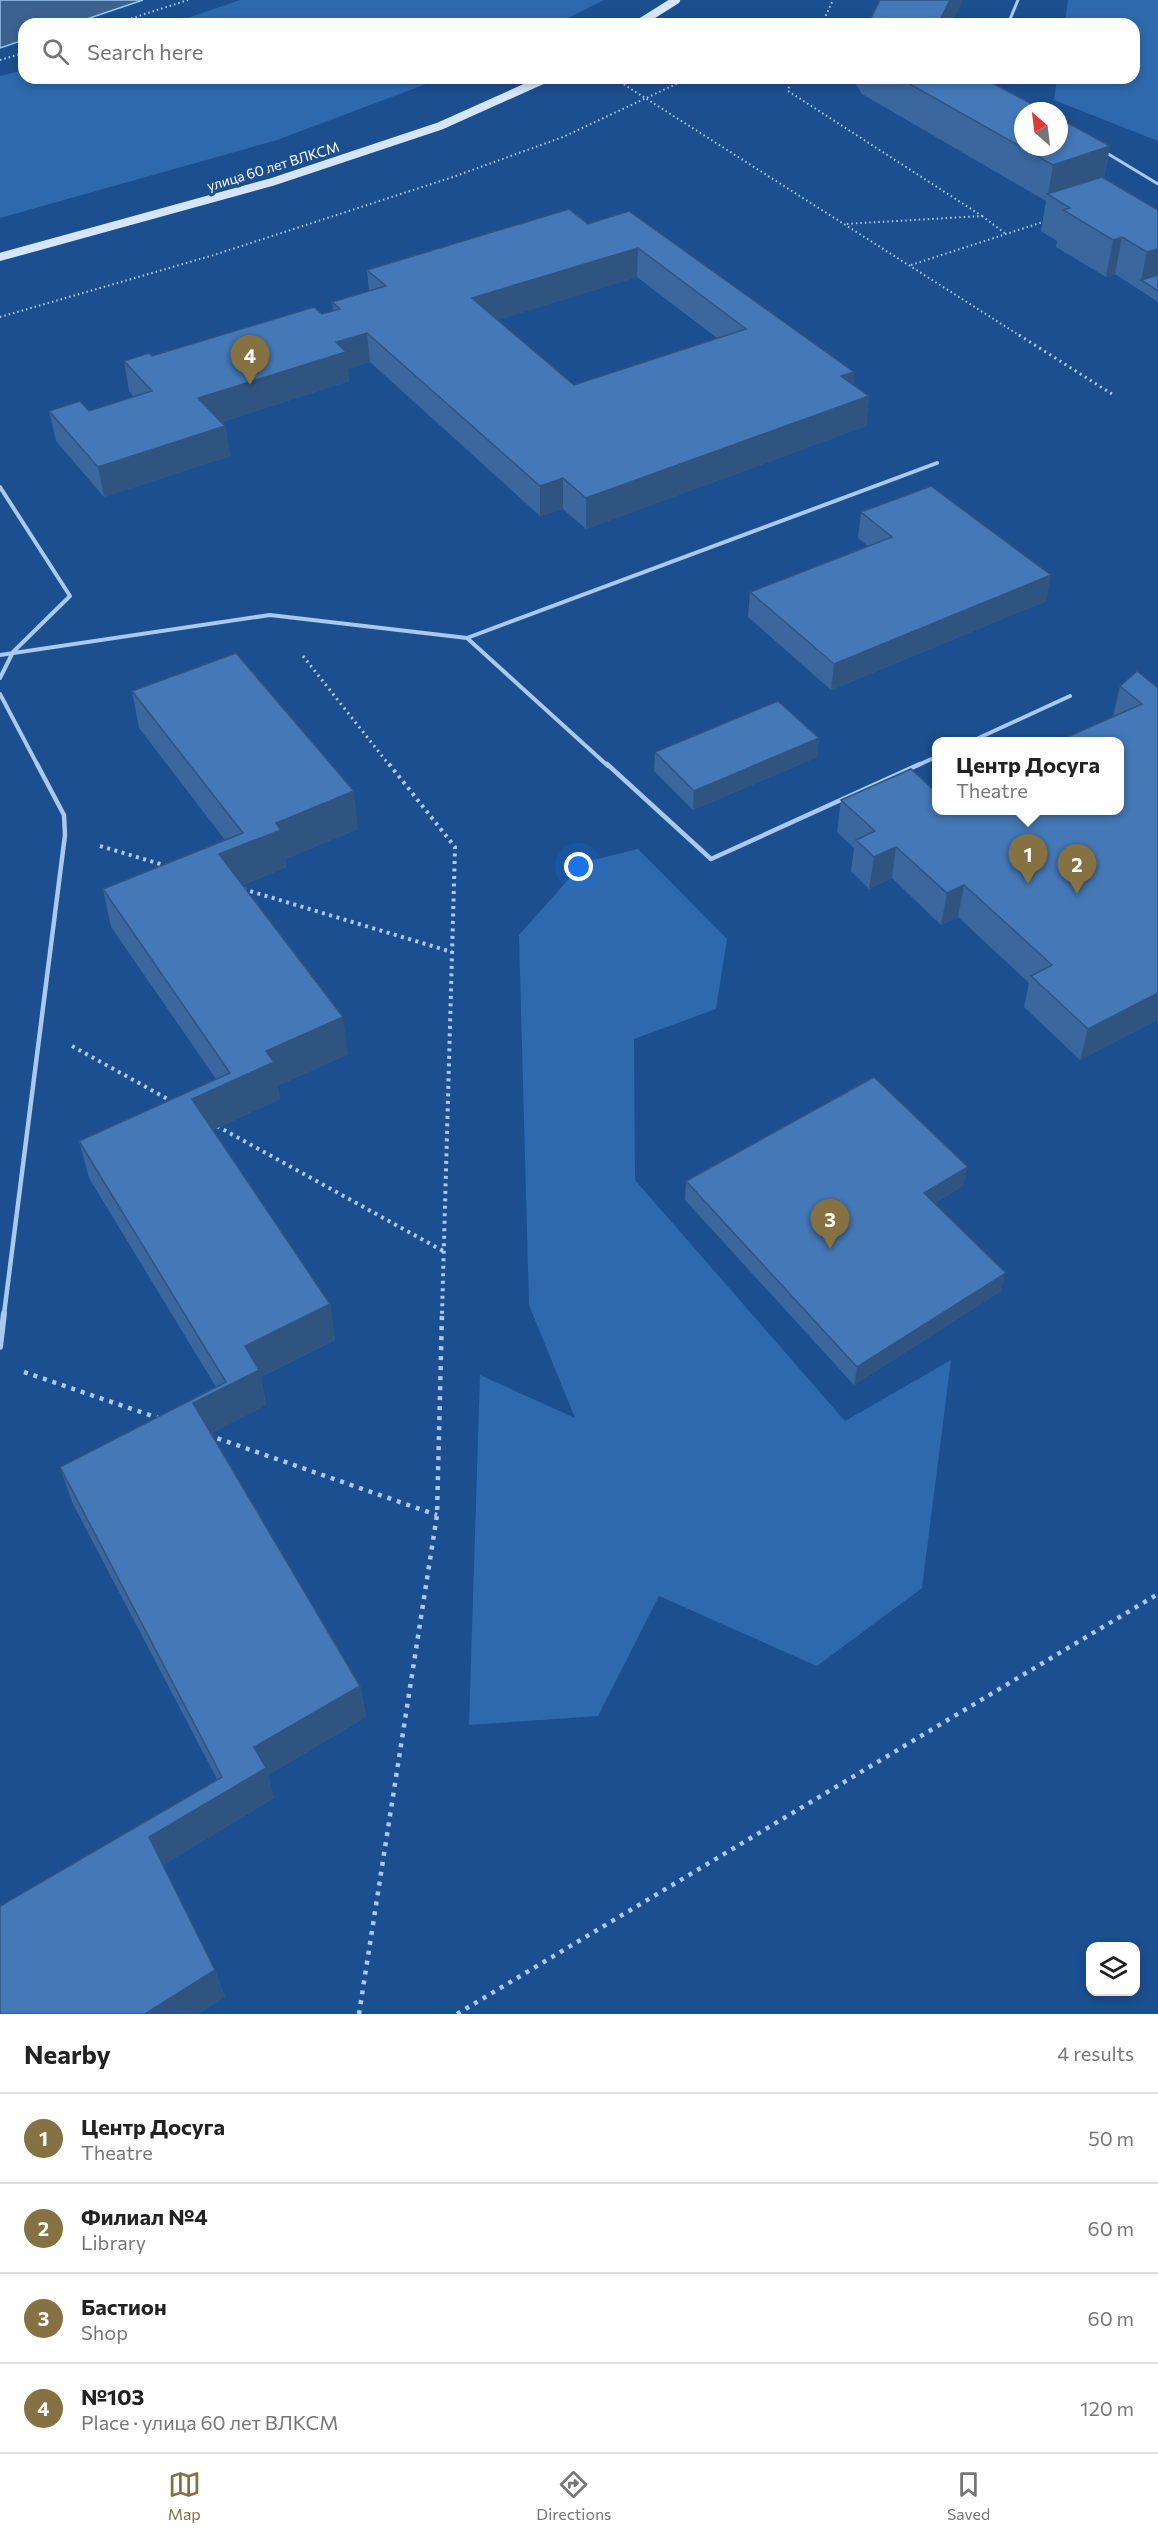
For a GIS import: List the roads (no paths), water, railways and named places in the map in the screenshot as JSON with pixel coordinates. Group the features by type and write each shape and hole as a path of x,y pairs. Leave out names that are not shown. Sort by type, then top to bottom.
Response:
{"street":[{"path":"648,18 676,0"},
{"name":"улица 60 лет ВЛКСМ","path":"0,257 272,182 440,126 534,84"}],"lane":[{"path":"1010,18 1018,0"},
{"path":"1099,148 1158,184"},
{"path":"0,655 13,651 270,615 466,638 937,463"},
{"path":"0,487 70,596 13,651 0,678"},
{"path":"466,638 711,859 932,759"},
{"path":"0,694 64,815 65,835 0,1347"},
{"path":"979,737 1070,696"}],"place":[{"name":"№103","path":"250,385"},
{"name":"Центр Досуга","path":"1028,884"},
{"name":"Филиал №4","path":"1077,894"},
{"name":"Бастион","path":"830,1249"}]}
